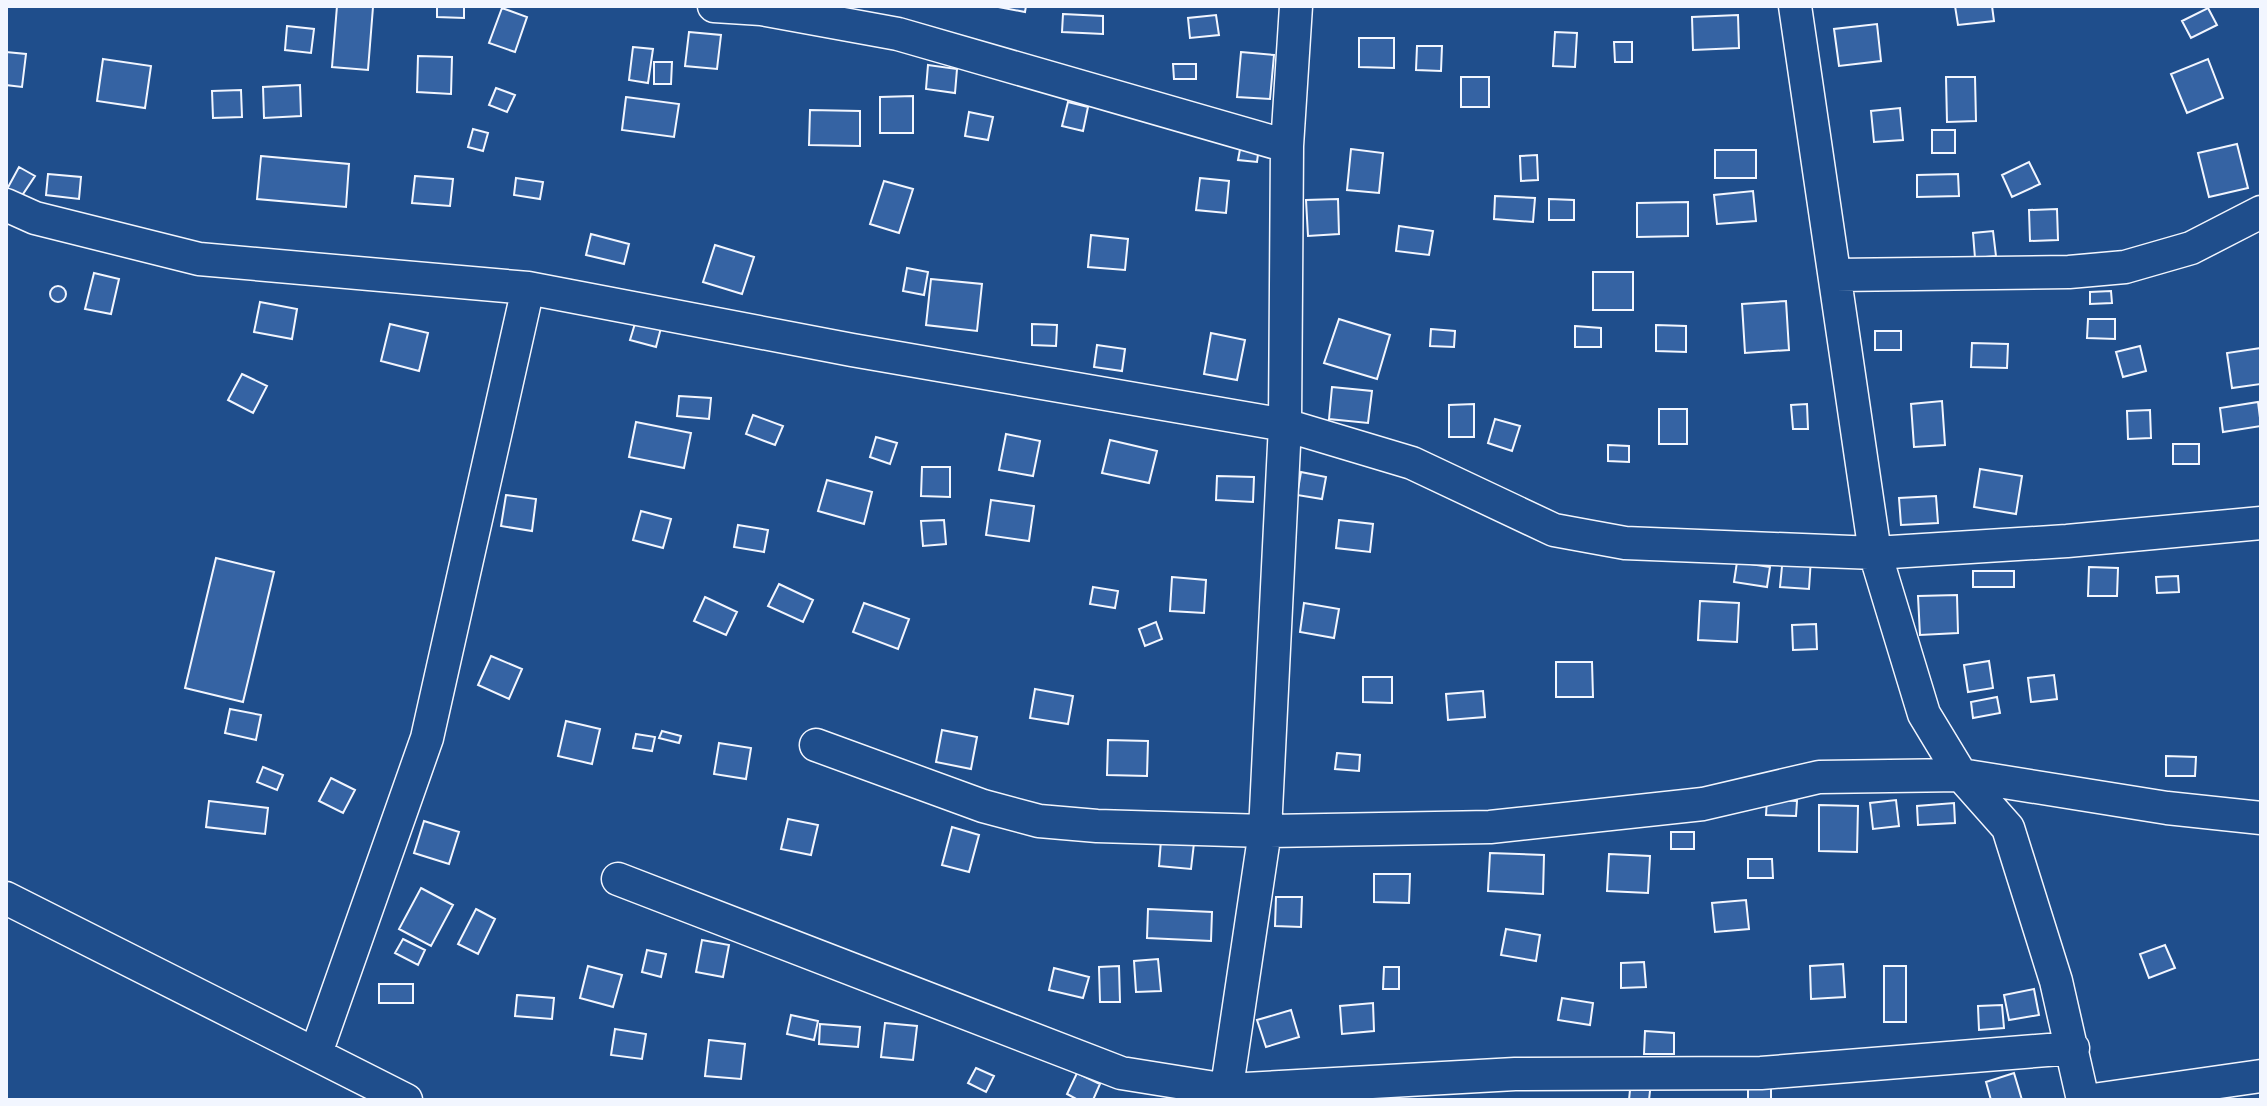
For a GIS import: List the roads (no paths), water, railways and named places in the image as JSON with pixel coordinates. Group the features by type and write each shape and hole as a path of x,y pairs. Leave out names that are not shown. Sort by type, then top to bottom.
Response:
{"street":[{"path":"714,6 761,9 898,34 1287,146"},
{"path":"1226,1095 1265,831 1285,425 1287,146 1296,6"},
{"path":"1795,6 1875,553 1924,714 1961,775 2008,828 2073,1048 2083,1100"},
{"path":"6,205 35,218 199,259 528,288 852,350 1285,425 1412,463 1554,530 1625,543 1875,553 2067,541 2261,523"},
{"path":"1836,275 2069,272 2125,267 2191,248 2261,212"},
{"path":"316,1053 427,738 528,288"},
{"path":"816,745 983,806 1039,821 1265,831 1490,827 1703,804 1819,777 1961,775 2167,808 2261,818"},
{"path":"618,879 1121,1073 1226,1095 1515,1074 1761,1073 2073,1048"},
{"path":"6,898 406,1100"},
{"path":"2093,1100 2261,1076"}]}
